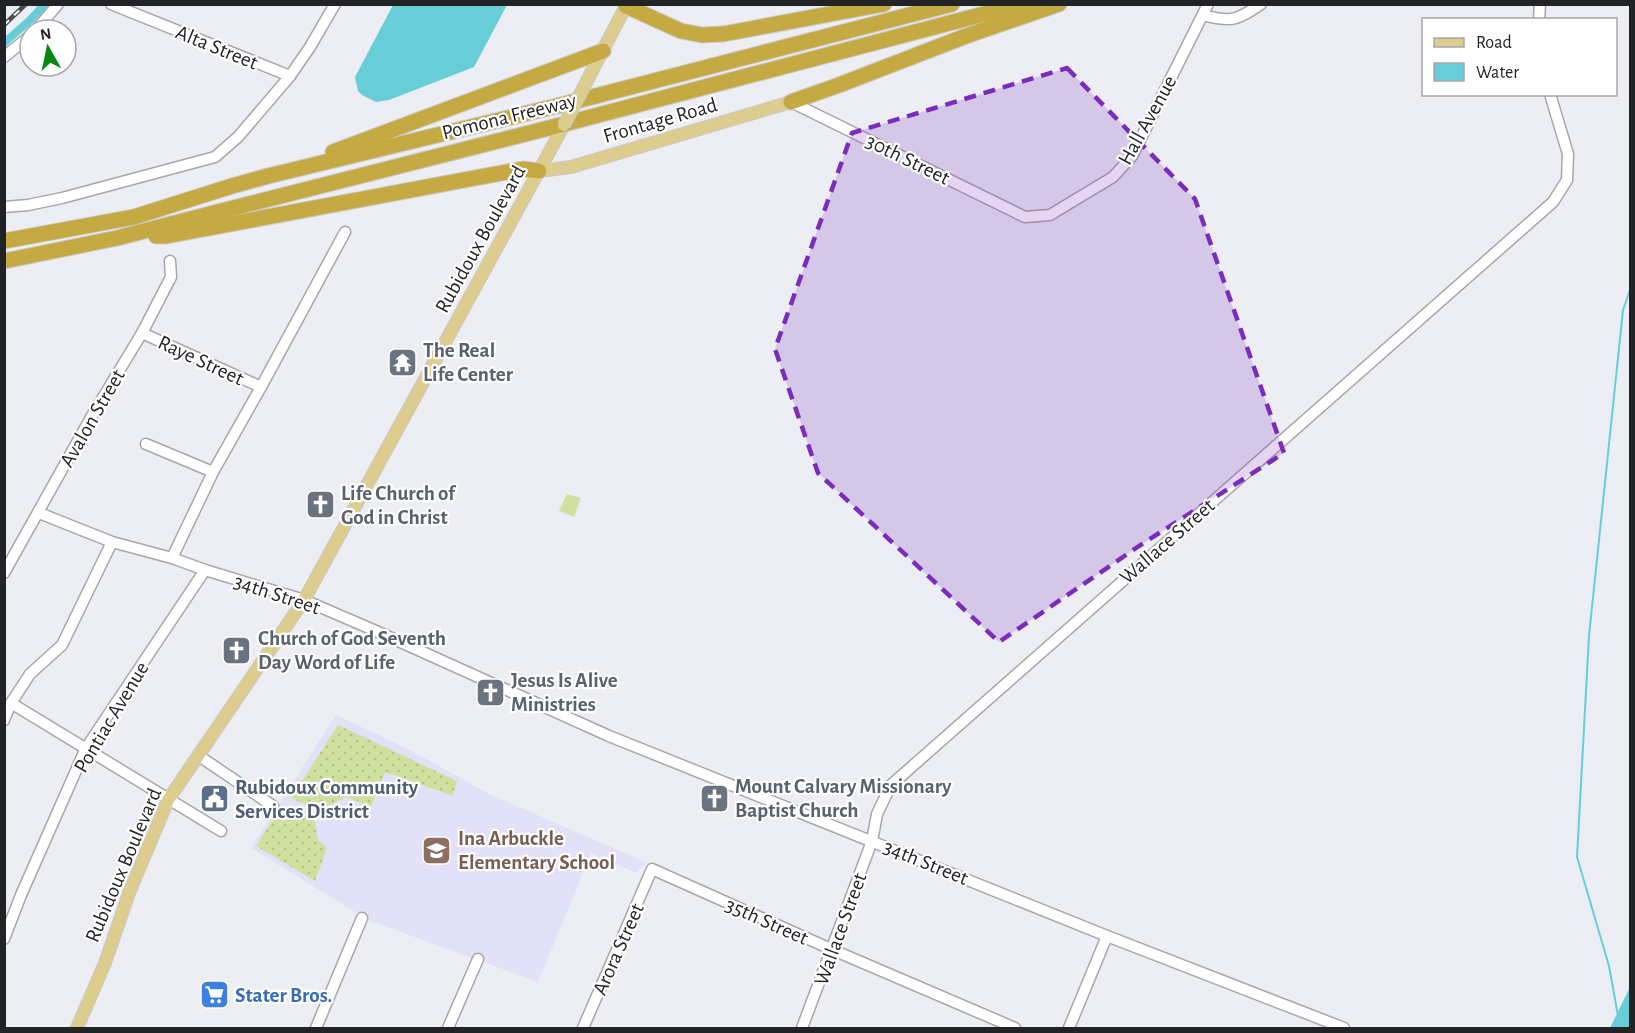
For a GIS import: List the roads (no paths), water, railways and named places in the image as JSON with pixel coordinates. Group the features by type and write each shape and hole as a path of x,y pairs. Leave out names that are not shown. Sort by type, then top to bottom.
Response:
{"highway":[{"path":"625,5 681,31 702,35 723,34 884,4"},
{"name":"Pomona Freeway","path":"4,241 134,217 232,186 558,106 952,4"},
{"name":"Pomona Freeway","path":"4,261 117,238 1022,4"},
{"path":"791,102 966,36 1059,4"},
{"path":"232,186 335,152 603,51"},
{"path":"117,238 166,236 525,168 539,171"}],"main road":[{"name":"Rubidoux Boulevard","path":"77,1029 105,963 129,893 168,800 304,600 552,149 625,5"},
{"name":"Frontage Road","path":"539,171 571,167 791,102"}],"street":[{"path":"46,18 58,4"},
{"name":"Alta Street","path":"111,4 290,76"},
{"path":"4,207 62,198 215,157 238,137 290,76 335,4"},
{"name":"Hall Avenue","path":"1024,218 1050,215 1113,177 1132,156 1208,4"},
{"path":"1203,15 1221,20 1233,20 1262,4"},
{"path":"4,57 18,46"},
{"name":"Wallace Street","path":"802,1029 872,841 877,814 891,785 1553,202 1567,180 1568,154 1551,96"},
{"name":"30th Street","path":"791,102 1024,218"},
{"path":"172,558 213,472 345,232"},
{"name":"Avalon Street","path":"4,573 93,414 142,333 171,277 170,261"},
{"name":"Raye Street","path":"142,333 261,387"},
{"path":"146,444 213,472"},
{"name":"34th Street","path":"39,513 112,542 172,558 304,600 609,736 1107,936 1316,1023 1344,1029"},
{"path":"4,720 11,703 30,674 62,645 112,542"},
{"name":"Pontiac Avenue","path":"4,939 86,748 205,570"},
{"path":"11,703 221,831"},
{"path":"199,756 273,806"},
{"name":"35th Street","path":"652,869 1015,1029"},
{"name":"Arora Street","path":"583,1029 652,869"},
{"path":"316,1029 362,918"},
{"path":"1069,1029 1107,936"},
{"path":"448,1029 478,959"}],"water":[{"path":"393,5 507,5 474,67 389,100 376,102 358,91 355,77"},
{"path":"1630,987 1630,1028 1610,1028"}],"waterway":[{"path":"4,43 45,4"},
{"path":"1618,1016 1609,966 1577,857 1589,636 1623,310 1630,290"}],"railway":[{"path":"4,25 26,4"}],"place":[{"name":"The Real Life Center","path":"402,362"},
{"name":"Life Church of God in Christ","path":"320,505"},
{"name":"Church of God Seventh Day Word of Life","path":"237,650"},
{"name":"Jesus Is Alive Ministries","path":"490,692"},
{"name":"Mount Calvary Missionary Baptist Church","path":"714,798"},
{"name":"Rubidoux Community Services District","path":"214,799"},
{"name":"Ina Arbuckle Elementary School","path":"437,850"},
{"name":"Stater Bros.","path":"214,995"}]}
